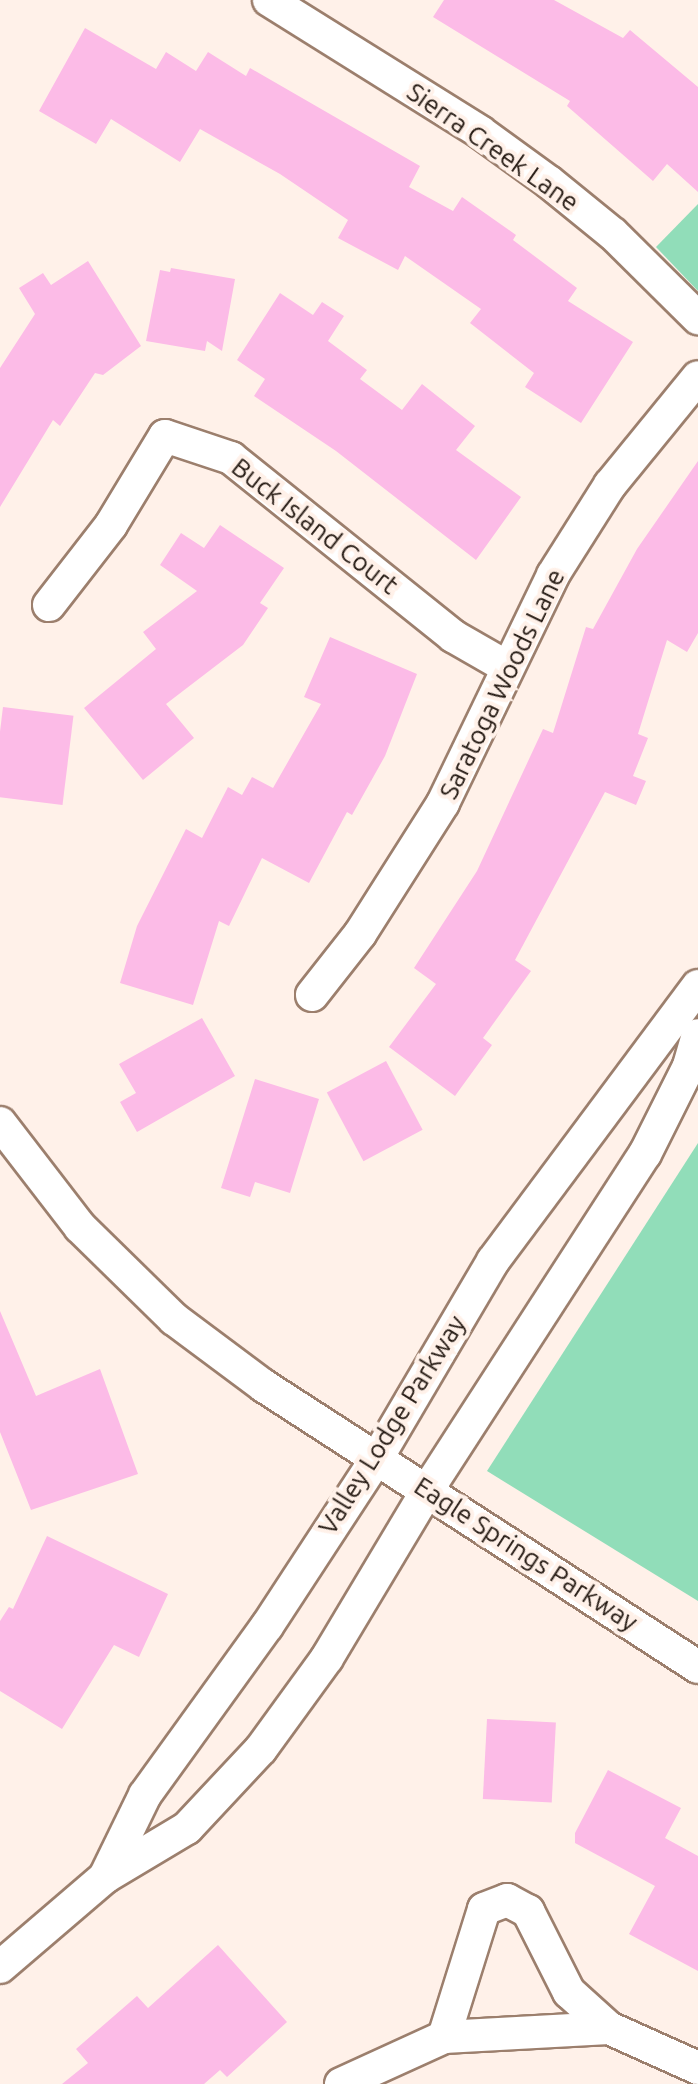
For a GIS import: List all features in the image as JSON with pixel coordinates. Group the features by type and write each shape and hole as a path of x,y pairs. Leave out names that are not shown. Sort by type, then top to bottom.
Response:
{"street":[{"name":"Sierra Creek Lane","path":"269,0 480,132 549,182 613,234 698,318"},
{"name":"Saratoga Woods Lane","path":"312,995 360,934 443,803 553,575 610,485 698,377"},
{"name":"Buck Island Court","path":"49,605 111,525 165,436 231,458 453,636 507,667"},
{"name":"Valley Lodge Parkway","path":"105,1877 145,1795 267,1626 377,1458 493,1261 698,986"},
{"name":"Valley Lodge Parkway","path":"0,1967 105,1877 187,1828 261,1749 327,1658 428,1489 645,1154 689,1066 698,1035"},
{"name":"Eagle Springs Parkway","path":"0,1123 80,1227 174,1319 264,1386 428,1489 698,1667"},
{"path":"444,2037 484,1909 507,1900 528,1911 569,1992 609,2028 698,2068"},
{"path":"341,2084 444,2037 609,2028"}],"green space":[{"path":"698,204 698,291 656,247"},
{"path":"698,1143 698,1601 487,1471"}],"building":[{"path":"444,0 554,0 623,38 630,30 698,87 698,192 667,164 653,181 567,106 570,101 433,17"},
{"path":"85,28 156,69 166,52 196,71 208,52 246,76 250,68 420,166 409,187 453,211 462,197 516,235 513,240 577,288 568,301 633,342 581,423 525,387 534,373 470,323 481,309 405,256 398,270 338,238 348,220 280,174 200,129 180,162 111,119 96,144 39,111"},
{"path":"88,261 141,346 103,375 95,373 60,426 53,420 0,507 0,368 35,314 19,288 43,273 51,285"},
{"path":"171,268 235,279 222,351 207,341 205,351 146,341 160,270 170,272"},
{"path":"280,293 313,315 322,302 344,316 328,341 367,370 360,379 402,410 422,384 475,426 456,450 521,497 476,560 336,451 254,396 265,379 237,360"},
{"path":"698,461 698,633 687,652 667,640 638,734 648,738 633,776 646,781 636,805 605,792 515,960 531,971 483,1038 492,1045 455,1096 389,1047 436,984 414,968 477,871 543,729 553,733 586,627 593,629 637,549"},
{"path":"220,525 284,568 260,603 268,608 243,645 166,704 194,738 143,780 84,708 156,649 143,632 197,591 160,565 181,533 204,548"},
{"path":"330,637 417,674 385,756 352,815 347,812 309,883 262,858 229,926 219,921 193,1005 120,983 137,926 186,829 202,838 228,787 242,795 252,777 273,788 321,704 304,697"},
{"path":"3,707 73,716 63,805 0,797"},
{"path":"202,1018 235,1076 137,1132 120,1102 136,1093 119,1064"},
{"path":"386,1061 423,1130 363,1161 327,1092"},
{"path":"255,1079 319,1099 290,1193 255,1182 250,1197 221,1188"},
{"path":"0,1311 36,1396 100,1369 138,1474 31,1510 0,1432"},
{"path":"47,1536 168,1594 139,1657 114,1645 62,1729 0,1691 0,1621 9,1607 13,1609"},
{"path":"487,1719 556,1723 552,1803 483,1799"},
{"path":"608,1770 681,1808 665,1838 698,1856 698,1971 629,1934 655,1886 575,1843 575,1833"},
{"path":"218,1945 287,2022 227,2077 220,2070 204,2084 62,2084 88,2063 76,2049 137,1996 148,2008"}]}
